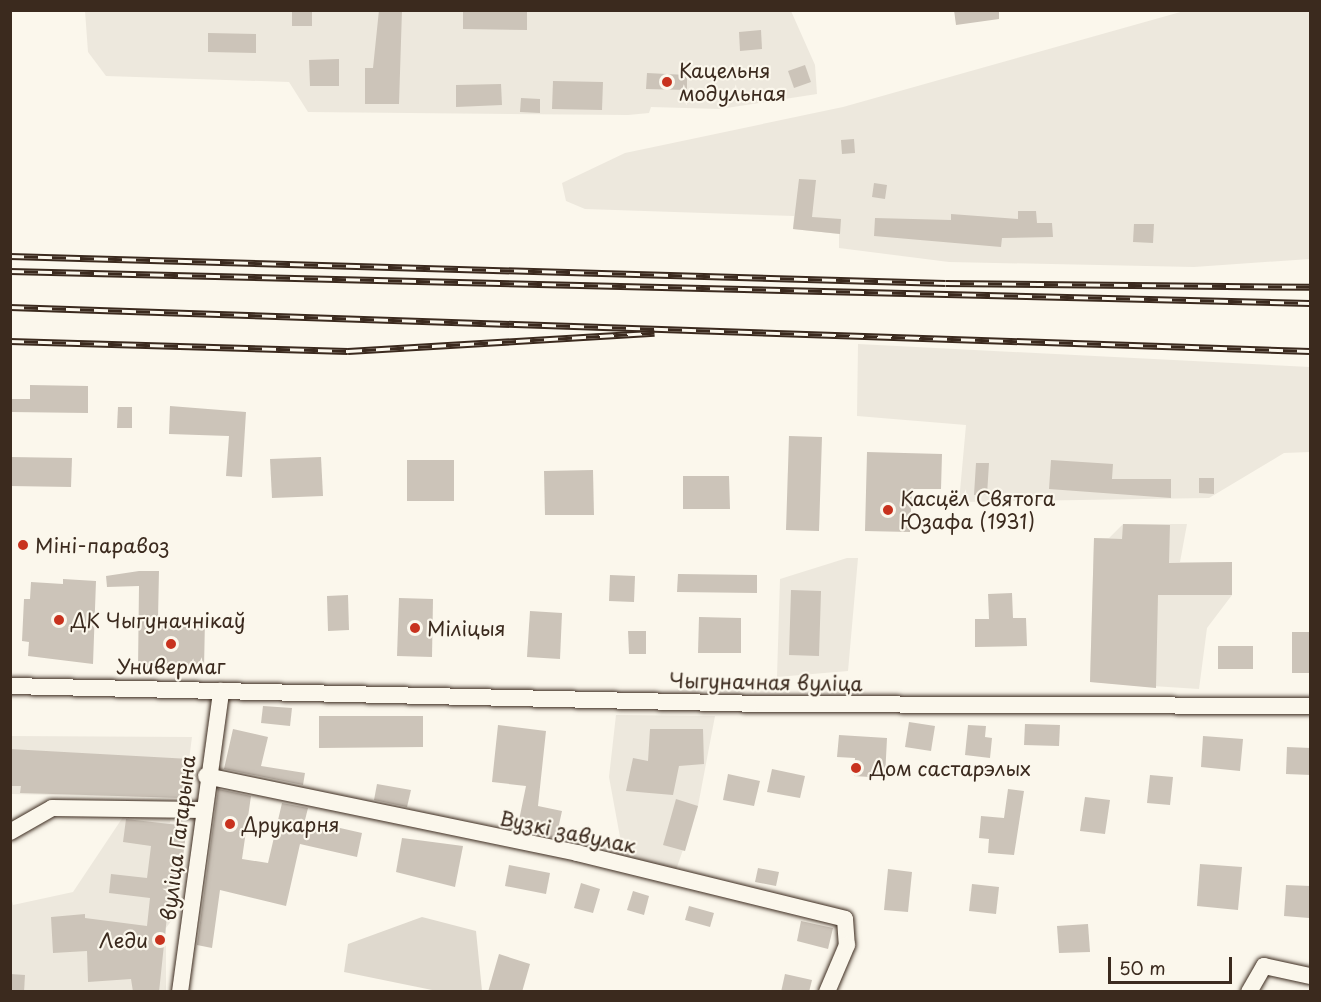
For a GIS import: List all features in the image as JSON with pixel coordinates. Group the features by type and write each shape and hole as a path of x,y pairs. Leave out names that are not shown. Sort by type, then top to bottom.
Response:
{"street":[{"name":"Чыгуначная вуліца","path":"10,686 762,704 1311,706"},
{"name":"вуліца Гагарына","path":"180,992 206,776 221,691"},
{"name":"Вузкі завулак","path":"206,776 578,853 846,919 847,945 827,992"},
{"path":"10,832 52,807 203,810"},
{"path":"1249,992 1264,966 1311,976"}],"shaded area":[{"path":"85,11 791,11 815,65 817,94 720,109 651,107 649,113 628,115 308,112 289,82 106,76 88,52"},
{"path":"1184,11 1310,11 1310,259 1194,267 949,262 839,248 839,234 793,229 794,216 585,209 566,201 562,183 625,153 843,107"},
{"path":"858,344 1310,367 1310,452 1284,453 1209,498 959,502 966,425 857,416"},
{"path":"1123,524 1187,524 1180,562 1232,562 1232,595 1207,628 1199,689 1090,682 1094,538 1109,538"},
{"path":"847,558 858,558 848,671 777,677 780,579"},
{"path":"616,715 715,716 698,806 676,870 614,856 620,837 609,777"},
{"path":"10,736 192,737 184,798 11,794"},
{"path":"127,811 171,817 170,823 187,826 174,917 166,928 166,991 11,991 10,893 13,905 73,892"},
{"path":"422,917 476,931 482,991 437,991 344,972 348,944"}],"building":[{"path":"292,10 312,10 312,26 292,26"},
{"path":"379,10 402,10 399,104 365,104 365,68 373,68"},
{"path":"463,10 527,10 527,30 463,29"},
{"path":"954,10 999,10 999,19 956,25"},
{"path":"761,30 762,49 740,51 739,32"},
{"path":"208,33 256,34 256,53 208,52"},
{"path":"339,59 339,86 310,86 309,60"},
{"path":"805,65 811,82 794,88 788,71"},
{"name":"Кацельня модульная","path":"647,73 687,75 687,90 646,89"},
{"path":"553,81 603,82 602,110 552,109"},
{"path":"501,84 502,105 456,107 456,85"},
{"path":"521,98 540,99 540,113 520,112"},
{"path":"854,139 855,153 842,154 841,140"},
{"path":"799,179 816,180 812,217 841,219 840,234 793,229"},
{"path":"874,183 887,185 885,199 872,197"},
{"path":"1018,211 1036,211 1037,223 1052,223 1053,237 1002,238 1001,247 874,236 875,218 951,220 951,214 1018,219"},
{"path":"1134,224 1154,224 1153,243 1133,242"},
{"path":"30,385 88,386 88,413 10,412 10,399 30,399"},
{"path":"170,406 246,412 242,477 226,476 229,436 169,434"},
{"path":"118,407 132,407 132,428 117,428"},
{"path":"789,436 822,437 819,531 786,530"},
{"name":"Касцёл Святога Юзафа (1931)","path":"867,452 942,454 941,489 912,489 910,532 865,531"},
{"path":"10,457 72,458 71,487 10,486"},
{"path":"321,457 323,496 272,498 270,459"},
{"path":"407,460 454,460 454,501 407,501"},
{"path":"1051,460 1113,464 1112,479 1171,479 1171,498 1049,489"},
{"path":"976,463 989,463 987,495 974,495"},
{"path":"593,470 594,515 545,515 544,471"},
{"path":"683,476 729,476 730,509 683,509"},
{"path":"1199,478 1214,478 1214,494 1199,493"},
{"path":"1123,524 1170,525 1169,563 1232,562 1232,595 1158,595 1156,688 1090,682 1094,538 1122,539"},
{"name":"Универмаг","path":"139,571 159,571 158,619 205,619 204,669 138,668 139,586 107,587 106,576"},
{"path":"678,574 757,575 757,593 677,592"},
{"path":"610,575 635,576 634,602 609,601"},
{"name":"ДК Чыгуначнікаў","path":"63,579 96,581 93,664 28,656 29,642 22,641 24,599 30,599 31,582 63,584"},
{"path":"791,590 821,591 819,656 789,655"},
{"path":"1012,593 1013,618 1026,618 1027,646 975,647 975,619 989,619 988,594"},
{"path":"348,595 349,630 328,631 327,596"},
{"name":"Міліцыя","path":"399,598 433,599 432,657 397,656"},
{"path":"530,611 562,613 560,659 527,657"},
{"path":"699,617 741,618 741,653 698,653"},
{"path":"628,631 646,631 646,654 629,654"},
{"path":"1292,632 1311,632 1311,673 1292,673"},
{"path":"1218,646 1253,646 1253,669 1218,669"},
{"path":"263,706 292,708 290,726 261,723"},
{"path":"319,716 423,716 423,747 319,748"},
{"path":"909,722 935,726 931,751 905,747"},
{"path":"1025,724 1060,725 1059,746 1024,745"},
{"path":"498,725 546,731 538,806 562,811 556,838 517,830 526,786 492,782"},
{"path":"968,725 986,726 985,737 992,738 990,758 965,755"},
{"path":"233,729 268,737 261,766 305,773 303,785 224,769"},
{"path":"650,729 703,729 704,764 679,766 673,795 626,791 633,758 648,761"},
{"path":"839,735 887,738 885,778 854,776 855,758 837,757"},
{"path":"1203,736 1243,739 1240,771 1201,767"},
{"path":"1287,747 1311,748 1311,775 1286,774"},
{"path":"10,749 190,759 184,798 20,793 21,786 10,786"},
{"path":"772,769 805,776 800,798 767,792"},
{"path":"728,774 760,781 754,806 723,800"},
{"path":"1150,775 1173,777 1170,805 1147,803"},
{"path":"377,784 411,790 407,807 374,800"},
{"path":"218,789 251,796 242,859 268,863 282,803 308,808 305,820 362,833 357,857 300,844 286,906 220,890 212,948 197,945"},
{"path":"1008,789 1024,791 1014,855 988,853 989,839 979,838 981,816 1004,818"},
{"path":"1085,797 1110,800 1105,834 1080,831"},
{"path":"676,799 698,806 685,851 663,845"},
{"path":"126,819 187,826 175,917 167,916 159,992 133,992 131,979 88,982 87,951 53,953 51,917 85,914 85,918 147,926 150,898 109,893 111,874 147,878 151,846 123,842"},
{"path":"402,838 463,846 455,887 396,872"},
{"path":"1200,864 1242,867 1238,910 1197,906"},
{"path":"509,865 550,873 546,894 505,886"},
{"path":"758,868 779,872 776,886 755,882"},
{"path":"888,869 912,872 908,912 884,910"},
{"path":"581,883 600,889 593,913 574,908"},
{"path":"972,884 999,887 996,914 969,911"},
{"path":"1286,885 1311,886 1309,918 1284,916"},
{"path":"633,891 649,896 644,915 627,910"},
{"path":"689,906 714,913 710,927 685,920"},
{"path":"801,921 833,928 828,949 797,941"},
{"path":"1088,924 1090,952 1059,953 1057,926"},
{"path":"499,954 530,964 522,992 488,992"},
{"path":"10,974 25,975 24,992 10,992"},
{"path":"785,974 812,980 809,992 781,992"}],"railway":[{"path":"10,256 946,283 1310,287"},
{"path":"10,271 1310,303"},
{"path":"10,307 1310,351"},
{"path":"10,341 348,351 654,333"}],"place":[{"name":"Кацельня модульная","path":"667,82"},
{"name":"Касцёл Святога Юзафа (1931)","path":"888,510"},
{"name":"Міні-паравоз","path":"23,545"},
{"name":"ДК Чыгуначнікаў","path":"59,620"},
{"name":"Міліцыя","path":"415,628"},
{"name":"Универмаг","path":"171,644"},
{"name":"Дом састарэлых","path":"856,768"},
{"name":"Друкарня","path":"230,824"},
{"name":"Леди","path":"160,940"}]}
